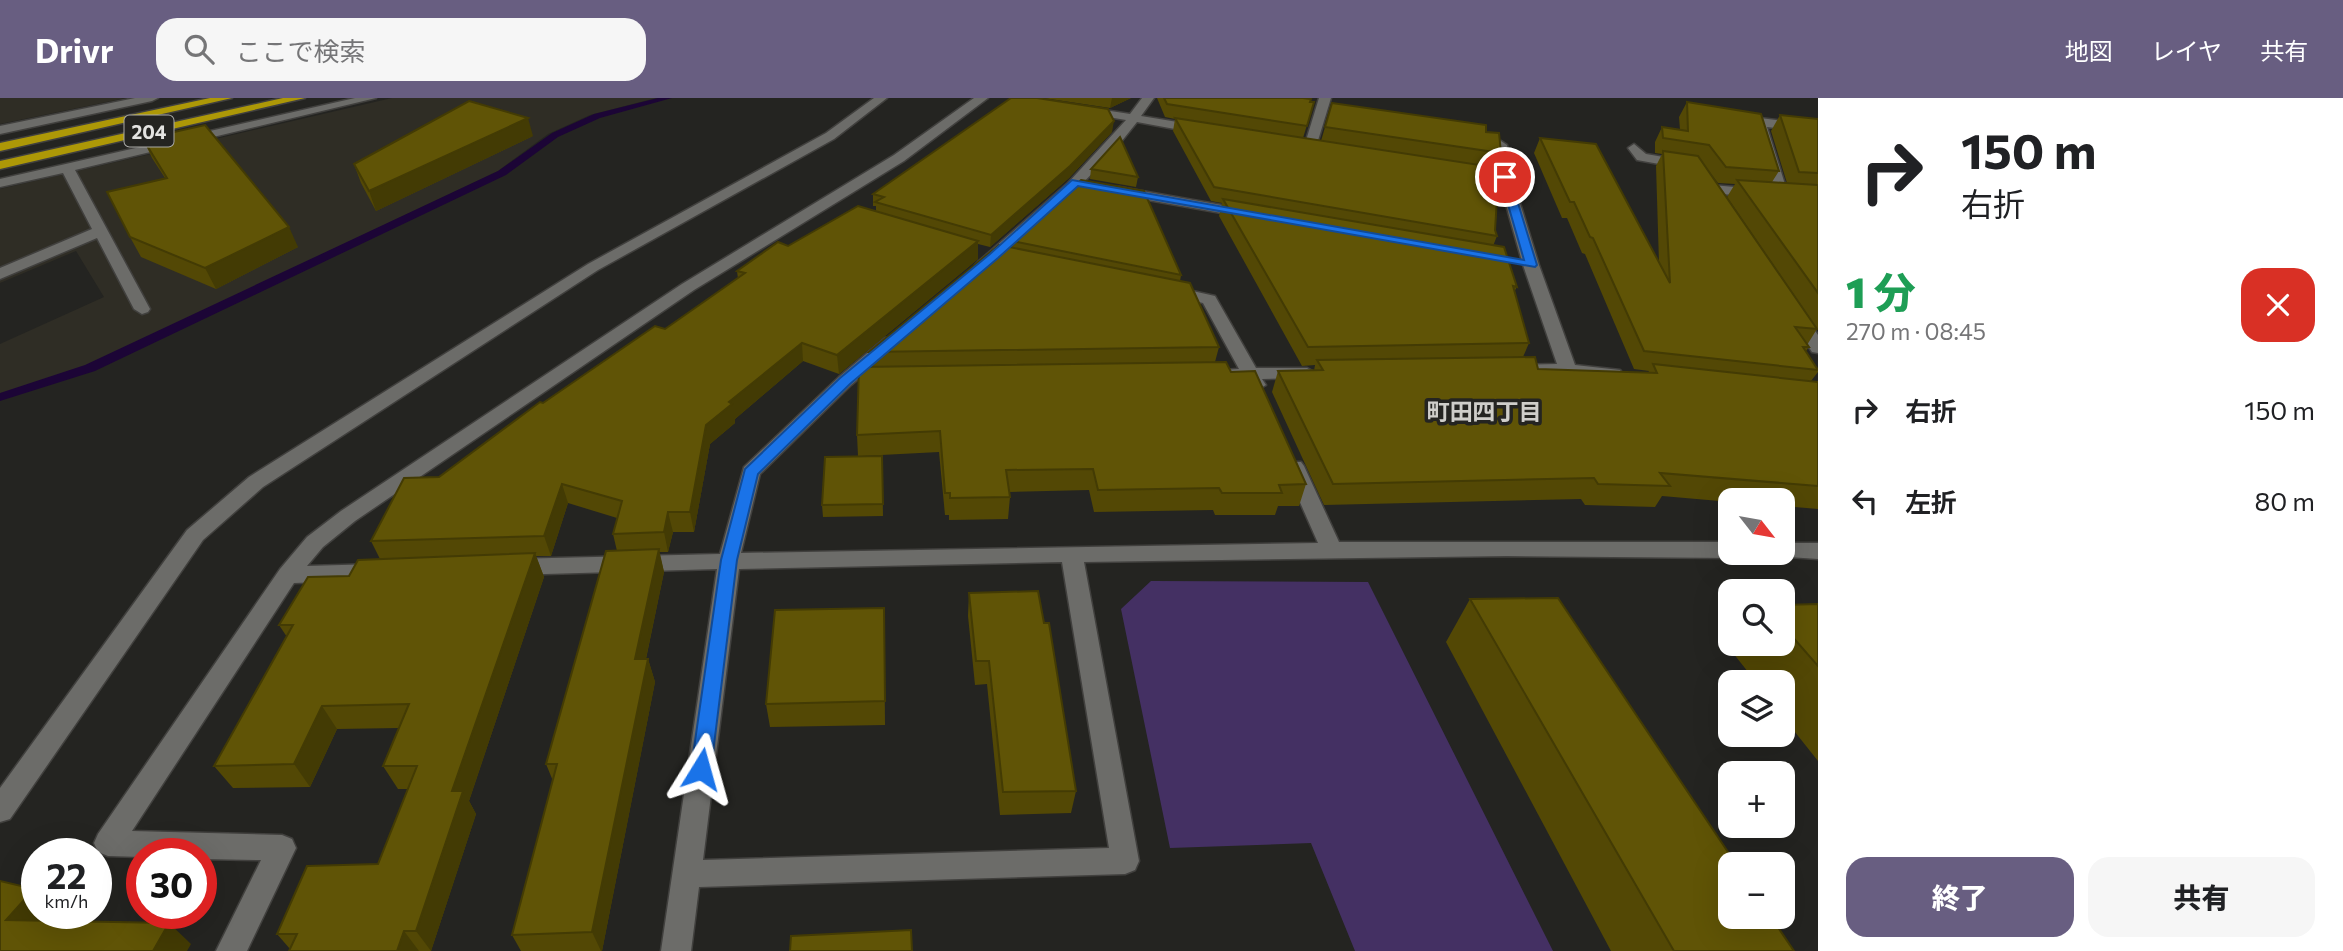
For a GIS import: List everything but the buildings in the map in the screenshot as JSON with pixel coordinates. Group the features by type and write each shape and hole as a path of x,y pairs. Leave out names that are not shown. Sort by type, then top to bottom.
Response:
{"highway":[{"name":"204","path":"0,147 226,98"},
{"name":"204","path":"0,165 301,98"}],"street":[{"path":"0,130 152,98"},
{"path":"301,98 316,110"},
{"path":"0,183 369,98"},
{"path":"0,810 195,536 256,482 593,267 830,136 881,98"},
{"path":"231,951 282,848 108,843 288,575 316,542 348,516 688,287 831,208 982,98"},
{"path":"972,274 1089,185 1148,98"},
{"path":"1310,147 1325,98"},
{"path":"1070,107 1215,132"},
{"path":"1713,189 1787,195 1760,122 1818,129"},
{"path":"1501,145 1505,177 1524,264 1569,369"},
{"path":"1634,148 1642,157 1695,166 1735,223"},
{"path":"67,168 142,309"},
{"path":"1453,169 1505,177"},
{"path":"1089,185 1263,216"},
{"path":"0,274 100,231"},
{"path":"968,248 1021,261"},
{"path":"1155,288 1209,299 1264,399"},
{"path":"1788,303 1818,348"},
{"path":"676,951 729,560 751,472 845,381 909,328"},
{"path":"1486,370 1569,369 1638,377"},
{"path":"1212,375 1321,373"},
{"path":"845,381 872,381"},
{"path":"1286,449 1332,550"},
{"path":"495,568 729,560 1332,550 1564,547 1718,550"},
{"path":"1796,551 1818,551"},
{"path":"687,874 1125,861 1072,554"},
{"path":"288,575 399,571"}],"shaded area":[{"path":"0,98 126,98 0,124"},
{"path":"392,98 656,98 590,115 548,134 498,171 93,363 0,394 0,344 104,297 76,251 0,283 0,189"},
{"path":"1151,581 1368,582 1553,951 1355,951 1311,843 1170,848 1121,609"}],"waterway":[{"path":"0,397 90,368 502,173 555,135 597,116 668,98"}],"district":[{"name":"町田四丁目","path":"1484,411"}],"route":[{"path":"701,769 729,560 751,472 845,381 1076,183 1531,265 1505,177"}]}
